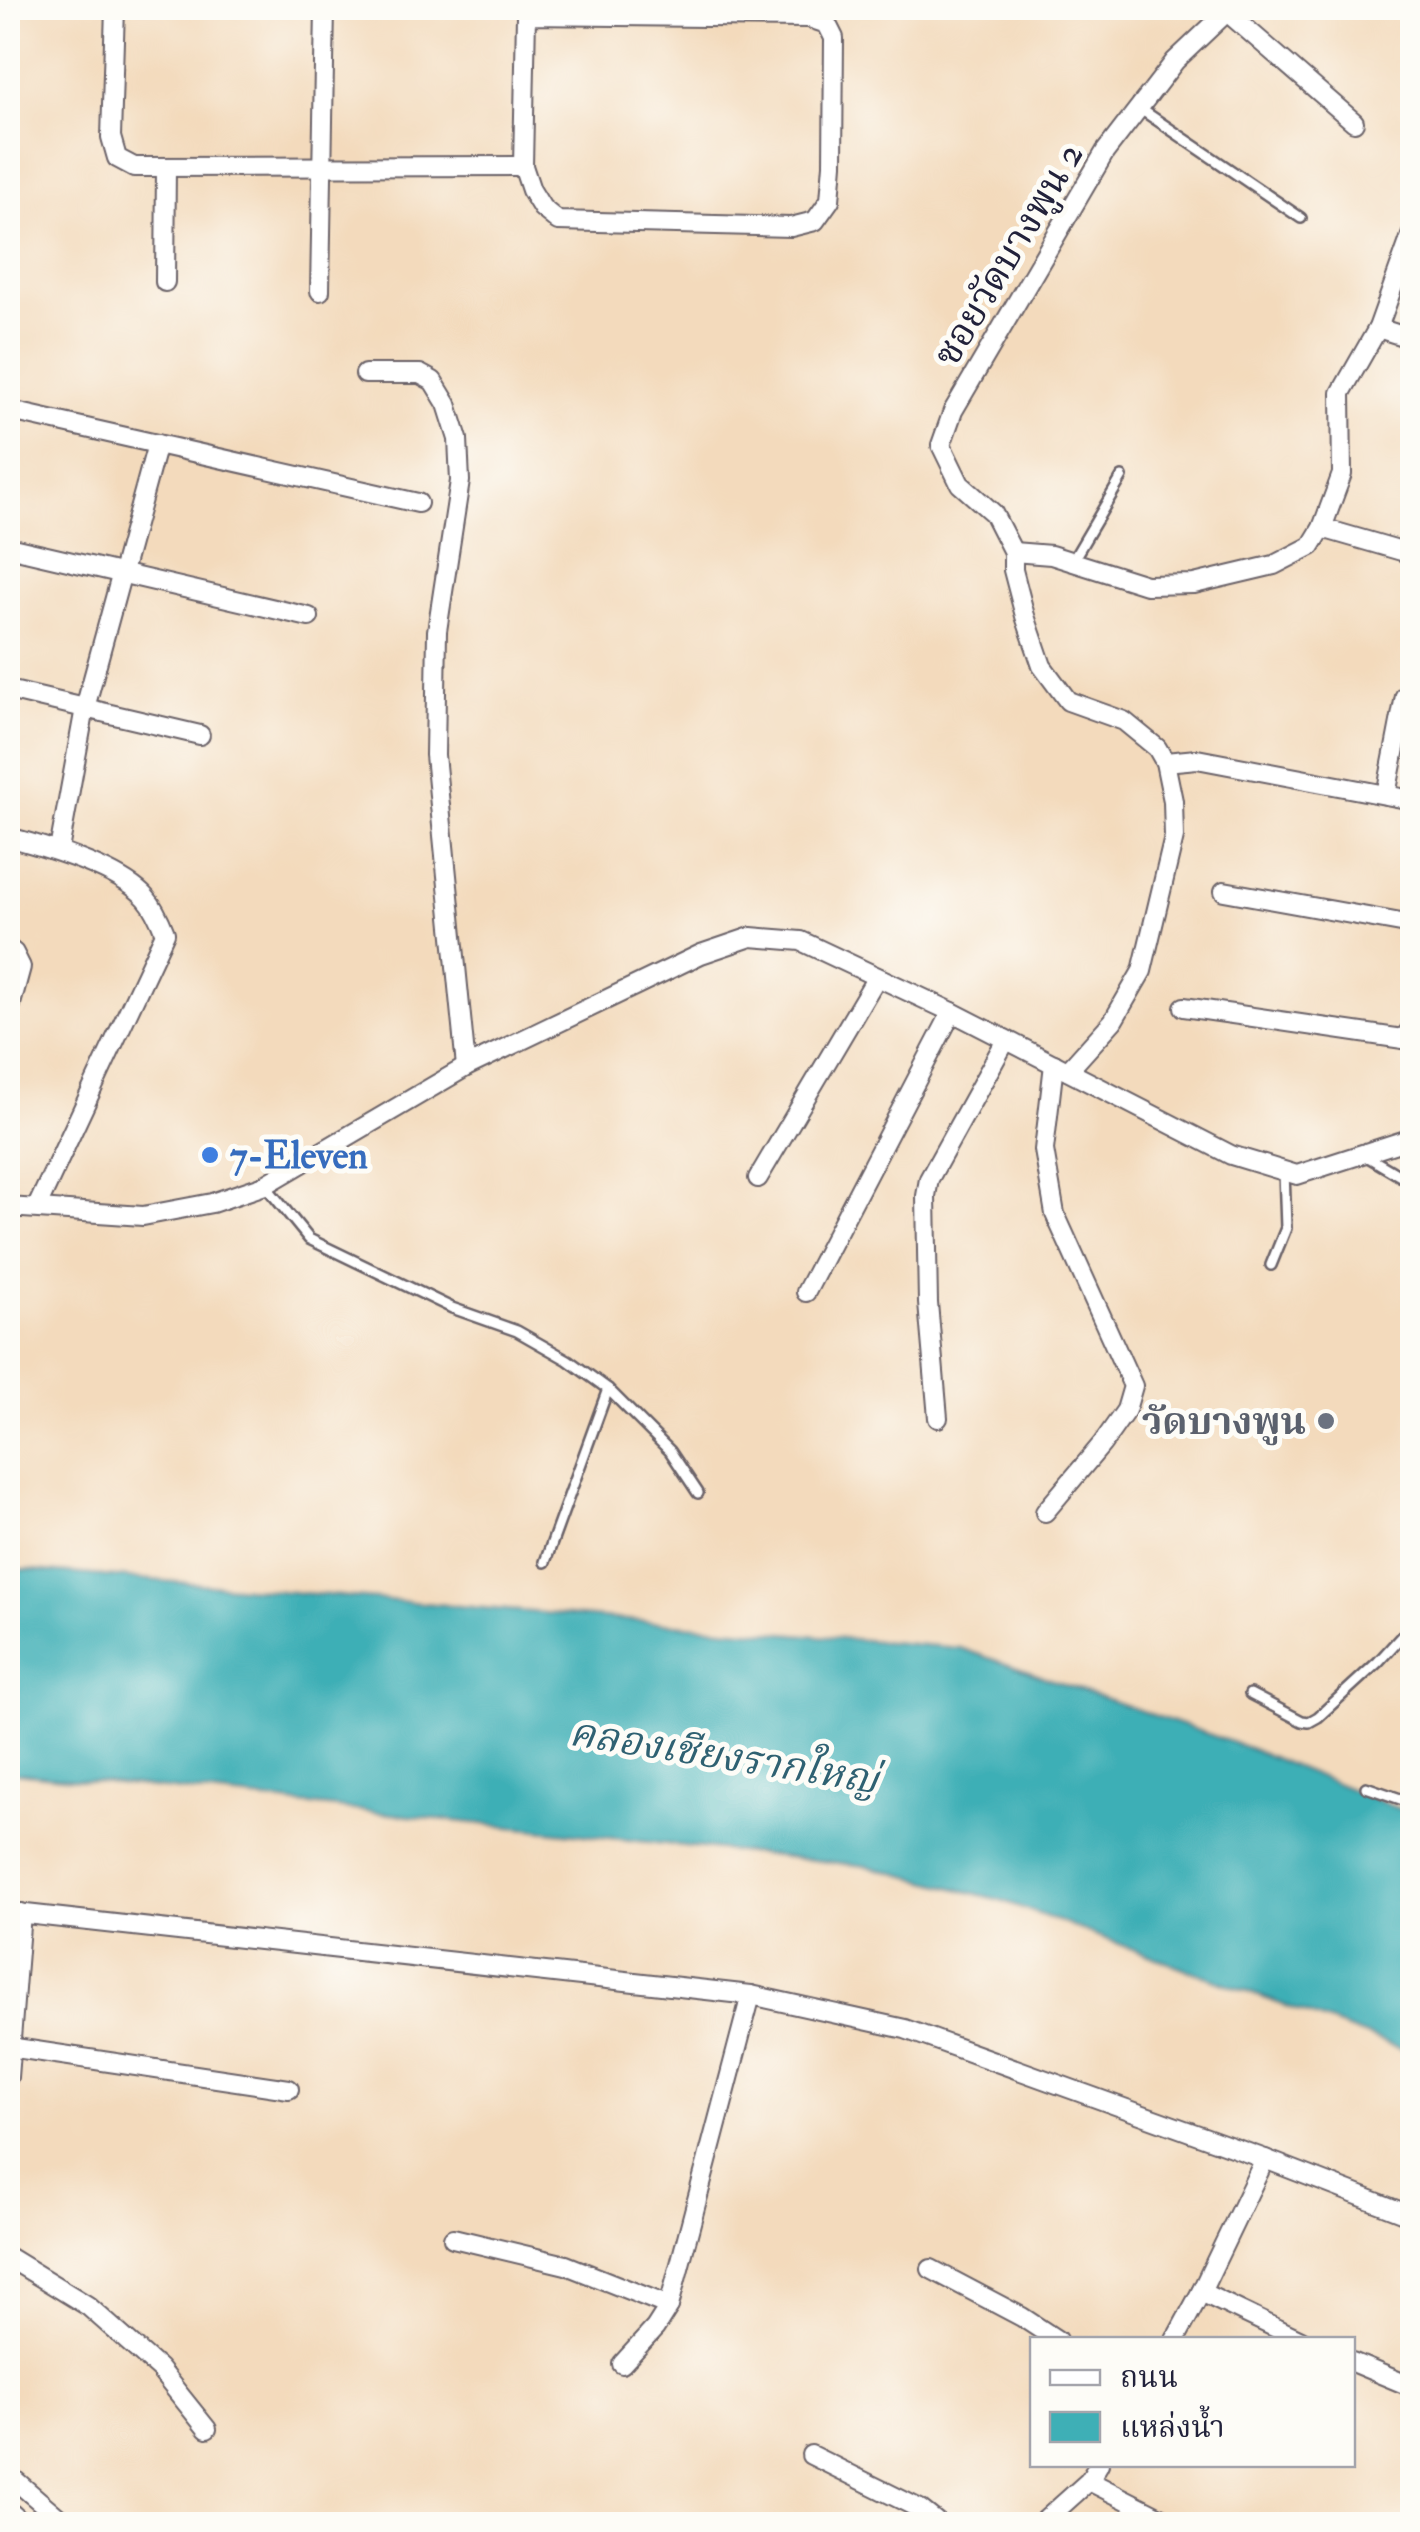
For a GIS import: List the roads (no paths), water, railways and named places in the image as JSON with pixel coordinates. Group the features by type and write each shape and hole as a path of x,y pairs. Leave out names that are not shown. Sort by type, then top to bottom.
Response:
{"street":[{"path":"115,8 111,137 117,158 134,166 523,166"},
{"path":"320,292 325,8"},
{"path":"1229,10 1354,122"},
{"name":"ซอยวัดบางพูน 2","path":"1165,762 1157,748 1124,721 1068,701 1042,666 1013,570 1013,552 993,513 960,484 941,445 953,411 1105,152 1175,60 1229,10"},
{"path":"526,11 809,18 827,24 834,38 830,200 815,221 791,227 558,220 542,208 523,166 526,11"},
{"path":"166,166 166,282"},
{"path":"1013,552 1051,555 1146,584 1194,584 1274,566 1311,546 1342,474 1342,393 1378,328 1412,233"},
{"path":"1378,328 1412,339"},
{"path":"365,374 420,374 433,381 447,404 458,439 460,481 437,631 435,755 466,1067"},
{"path":"11,411 418,503"},
{"path":"59,850 85,708 157,444"},
{"path":"1322,528 1412,554"},
{"path":"8,547 309,616"},
{"path":"8,690 200,735"},
{"path":"1386,795 1405,696 1412,693"},
{"path":"1045,1512 1126,1410 1133,1386 1055,1214 1044,1150 1061,1068 1114,1021 1142,971 1174,837 1173,800 1165,762 1196,758 1412,800"},
{"path":"8,837 59,850 130,884 147,898 164,933 37,1208"},
{"path":"1224,891 1412,924"},
{"path":"8,1207 143,1216 212,1202 264,1186 466,1067 701,954 751,937 800,941 952,1012 1231,1156 1297,1175 1412,1138"},
{"path":"8,948 21,967 8,1015"},
{"path":"758,1178 877,977"},
{"path":"1184,1008 1408,1033"},
{"path":"806,1292 952,1012"},
{"path":"938,1418 928,1303 926,1196 929,1180 1006,1040"},
{"path":"8,2077 14,1912 751,1995 906,2029 1412,2216"},
{"path":"622,2364 669,2306 751,1995"},
{"path":"9,2047 289,2089"},
{"path":"1177,2337 1265,2159"},
{"path":"454,2238 566,2265 669,2306"},
{"path":"8,2257 88,2306 160,2369 207,2429"},
{"path":"931,2269 1052,2337"},
{"path":"1200,2292 1295,2337"},
{"path":"1355,2363 1412,2386"},
{"path":"811,2455 920,2510 939,2524"},
{"path":"1041,2524 1094,2472 1174,2524"},
{"path":"8,2474 66,2524"},
{"path":"8,2510 23,2524"}],"lane":[{"path":"1138,108 1301,218"},
{"path":"1072,562 1122,477"},
{"path":"1361,1154 1412,1183"},
{"path":"1271,1265 1286,1228 1284,1170"},
{"path":"264,1186 309,1239 452,1308 517,1331 568,1360 608,1389 670,1451 698,1492"},
{"path":"546,1562 608,1389"},
{"path":"1250,1694 1302,1722 1309,1722 1378,1662 1412,1625"},
{"path":"1366,1787 1412,1803"}],"water":[{"name":"คลองเชียงรากใหญ่","path":"8,1568 960,1648 1251,1749 1412,1814 1412,2053 1001,1900 867,1866 8,1772"}],"place":[{"name":"7-Eleven","path":"210,1155"},
{"name":"วัดบางพูน","path":"1326,1421"}]}
